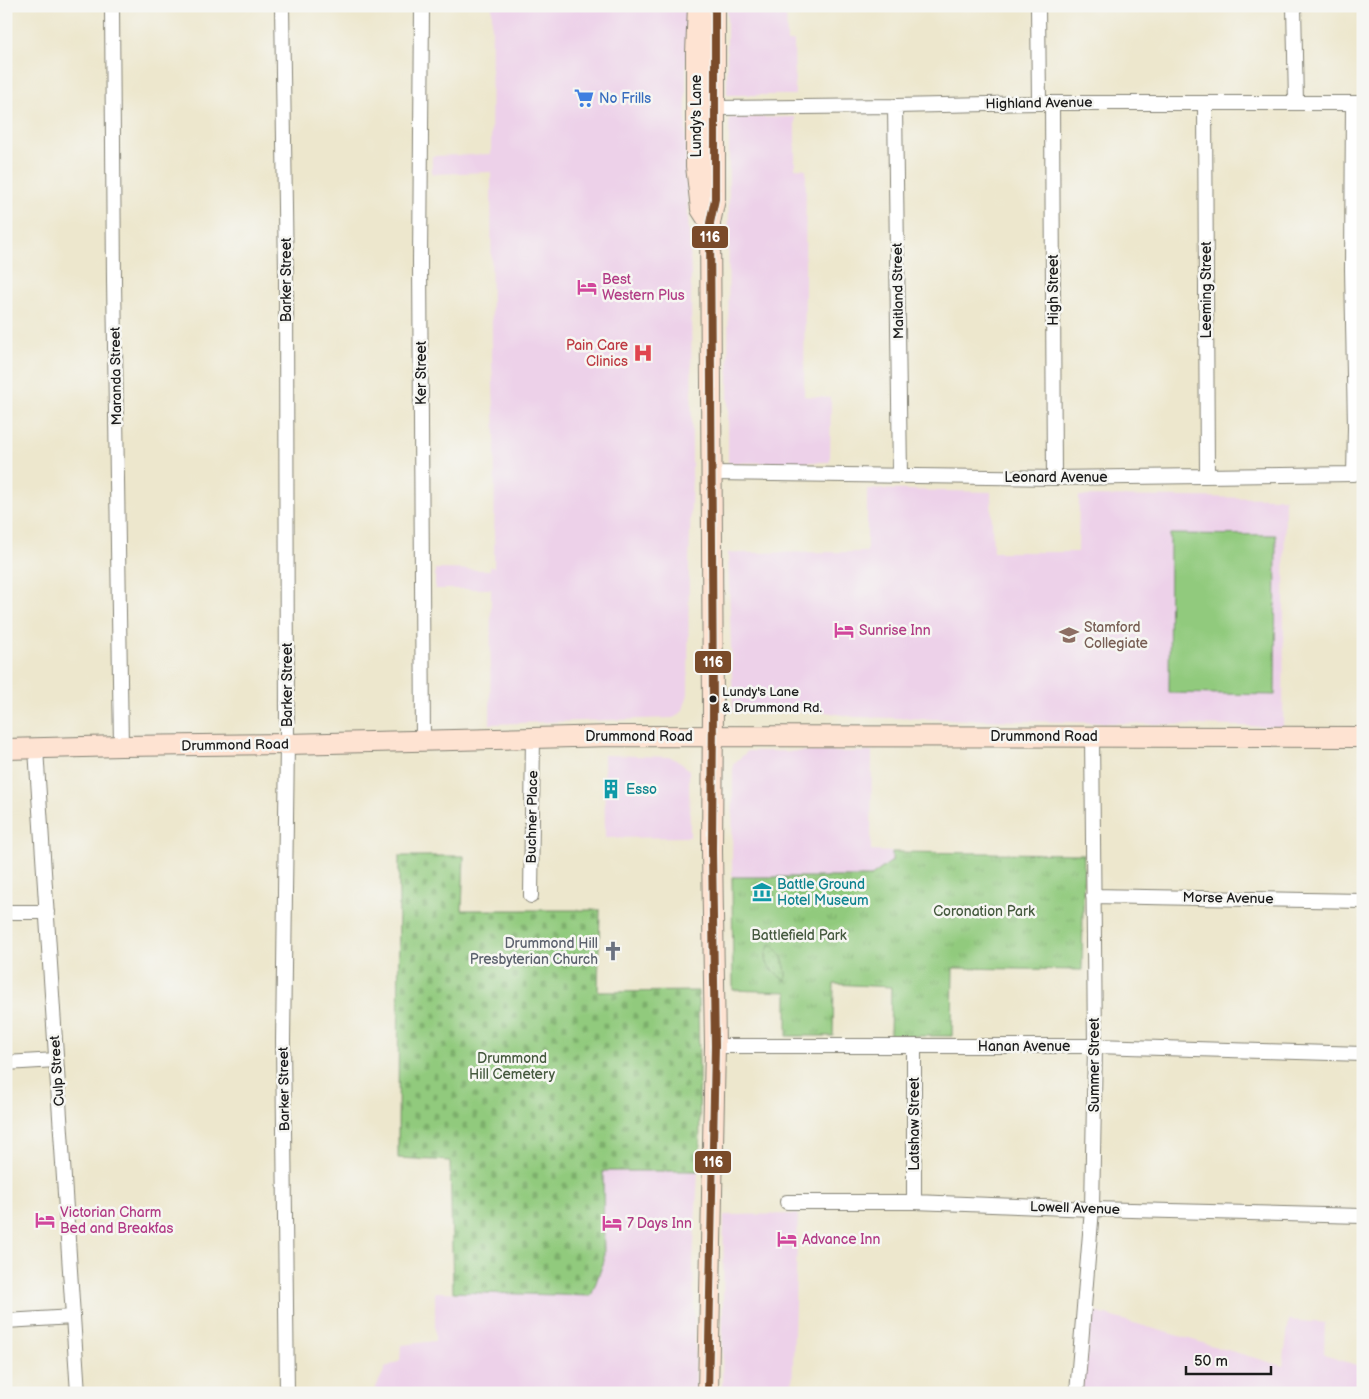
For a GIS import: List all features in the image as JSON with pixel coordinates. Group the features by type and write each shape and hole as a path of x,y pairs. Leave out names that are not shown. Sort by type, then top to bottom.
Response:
{"main road":[{"name":"Lundy's Lane","path":"698,6 696,166 701,208 710,223"},
{"name":"Lundy's Lane","path":"708,1393 715,1046 712,851 710,223 715,199 715,6"},
{"name":"Drummond Road","path":"6,749 533,737 1363,737"}],"street":[{"name":"Maranda Street","path":"112,6 121,746"},
{"name":"Barker Street","path":"282,6 286,274 287,744 283,1032 287,1393"},
{"name":"Ker Street","path":"422,6 420,271 423,740"},
{"name":"High Street","path":"1038,6 1045,103 1054,478"},
{"path":"1294,6 1296,103"},
{"name":"Highland Avenue","path":"715,108 1045,103 1358,103"},
{"name":"Leeming Street","path":"1205,103 1207,476"},
{"path":"1357,269 1358,103"},
{"name":"Maitland Street","path":"895,106 900,475"},
{"name":"Leonard Avenue","path":"712,472 1054,478 1354,474 1357,269"},
{"name":"Summer Street","path":"1077,1393 1092,1209 1095,1046 1092,736"},
{"name":"Buchner Place","path":"531,896 533,737"},
{"name":"Culp Street","path":"36,748 78,1393"},
{"name":"Morse Avenue","path":"1093,896 1363,900"},
{"path":"6,912 47,912"},
{"name":"Hanan Avenue","path":"715,1046 1095,1046 1363,1054"},
{"name":"Latshaw Street","path":"914,1046 914,1202"},
{"path":"6,1063 56,1060"},
{"name":"Lowell Avenue","path":"788,1202 914,1202 1363,1216"},
{"path":"6,1320 73,1317"}],"shaded area":[{"path":"492,6 687,6 686,171 691,275 692,476 688,694 683,710 673,718 490,724 491,589 435,589 435,569 490,570 490,567 494,567 495,435 492,362 491,172 432,174 432,156 491,154"},
{"path":"727,6 786,6 787,42 794,41 795,95 727,95"},
{"path":"795,117 795,168 806,169 804,396 831,398 830,462 728,463 729,118"},
{"name":"Stamford Collegiate","path":"867,489 991,492 993,552 1078,552 1079,496 1285,498 1283,727 854,717 825,712 733,711 728,553 867,552"},
{"path":"748,751 872,752 871,851 892,852 892,861 870,877 732,877 733,764"},
{"path":"604,755 671,757 685,766 689,770 690,837 605,838"},
{"path":"603,1171 698,1171 693,1261 696,1393 373,1393 386,1367 400,1361 401,1345 435,1341 435,1292 591,1296 604,1261"},
{"path":"798,1214 792,1393 722,1393 724,1215"},
{"path":"1092,1311 1283,1366 1289,1320 1325,1323 1324,1355 1363,1367 1363,1393 1081,1393"}],"green space":[{"path":"1170,534 1276,535 1275,695 1169,693"},
{"path":"892,852 1084,854 1082,970 953,968 952,1036 890,1036 891,987 834,984 833,1036 787,1036 787,992 733,990 732,877 870,877 892,861"},
{"name":"Drummond Hill Cemetery","path":"399,856 464,856 462,910 600,910 598,992 698,991 700,1152 698,1171 603,1171 604,1261 591,1296 453,1292 450,1161 398,1158"},
{"path":"771,944 783,961 786,970 786,981 768,965 766,955"}],"transit line":[{"name":"116","path":"708,1393 715,1046 712,851 710,223 715,199 715,6"}],"place":[{"name":"No Frills","path":"584,98"},
{"name":"Best Western Plus","path":"587,287"},
{"name":"Pain Care Clinics","path":"643,353"},
{"name":"Sunrise Inn","path":"844,630"},
{"name":"Stamford Collegiate","path":"1069,635"},
{"name":"Lundy's Lane & Drummond Rd.","path":"713,699"},
{"name":"Esso","path":"611,789"},
{"name":"Battle Ground Hotel Museum","path":"762,892"},
{"name":"Drummond Hill Presbyterian Church","path":"613,951"},
{"name":"Victorian Charm Bed and Breakfas","path":"45,1220"},
{"name":"7 Days Inn","path":"612,1223"},
{"name":"Advance Inn","path":"787,1239"}],"park label":[{"name":"Coronation Park","path":"984,911"},
{"name":"Battlefield Park","path":"799,935"}]}
